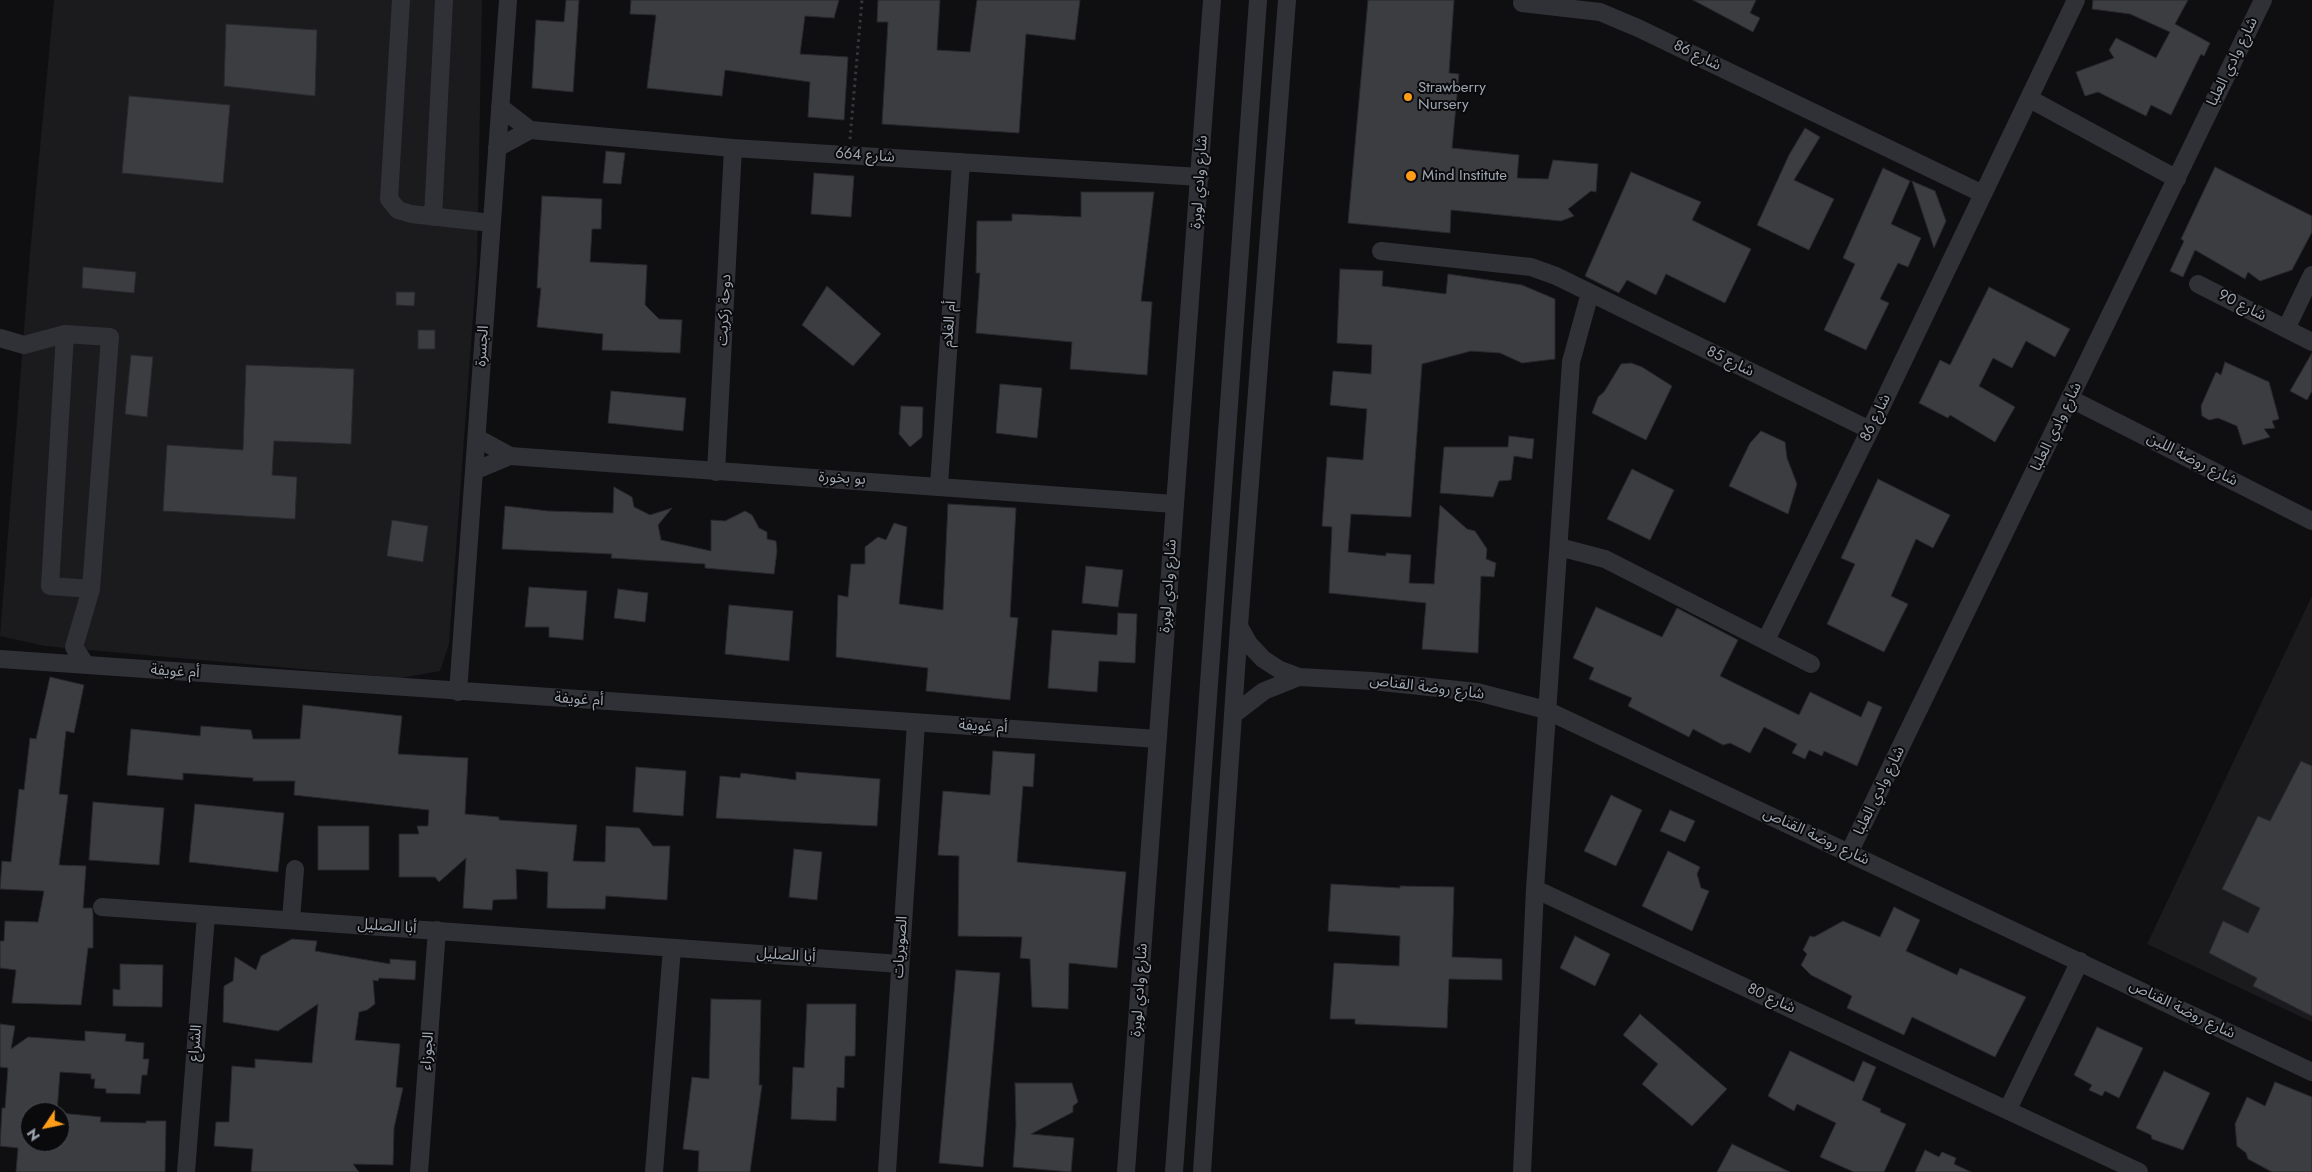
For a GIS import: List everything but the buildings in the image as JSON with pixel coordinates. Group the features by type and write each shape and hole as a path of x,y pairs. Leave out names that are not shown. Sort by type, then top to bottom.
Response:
{"street":[{"path":"401,0 389,199 398,210 411,214 492,223"},
{"path":"433,217 444,0"},
{"name":"الجسرة","path":"458,692 508,0"},
{"name":"شارع وادي لوبرة","path":"1126,1172 1212,0"},
{"path":"1174,1172 1258,0"},
{"path":"1202,1172 1239,626 1287,0"},
{"name":"شارع وادي العلبا","path":"1849,853 2072,399 2263,0"},
{"name":"شارع 86","path":"1766,640 2030,99 2073,1"},
{"name":"شارع 86","path":"1522,3 1600,6 1638,28 1983,194"},
{"path":"2030,99 2177,179"},
{"path":"497,148 530,130 500,107"},
{"name":"شارع 664","path":"530,130 733,148 1200,177"},
{"name":"دوحة زكريت","path":"716,472 733,148"},
{"name":"أم الغلام","path":"939,485 961,162"},
{"name":"شارع 85","path":"1381,251 1532,267 1590,293 1870,430"},
{"path":"2286,329 2312,275"},
{"name":"شارع 90","path":"2198,284 2312,342"},
{"path":"1522,1172 1535,889 1571,362 1590,293"},
{"path":"65,334 50,586 91,589"},
{"path":"0,338 24,345 65,334 110,337 91,589 74,648 86,665"},
{"name":"شارع روضة اللبن","path":"2072,399 2312,521"},
{"name":"بو بخورة","path":"477,438 510,456 716,472 939,485 1174,504"},
{"name":"بو بخورة","path":"474,471 510,456"},
{"path":"1559,547 1605,559 1812,664"},
{"name":"شارع روضة القناص","path":"1239,626 1249,644 1263,659 1280,670 1299,677 1372,681 1468,691 1546,710 2312,1072"},
{"name":"أم غويفة","path":"0,659 1158,739"},
{"name":"شارع روضة القناص","path":"1234,714 1264,691 1299,677"},
{"name":"الصويريات","path":"888,1172 916,723"},
{"path":"291,920 295,869"},
{"name":"شارع 80","path":"1535,889 2140,1172"},
{"name":"أبا الصليل","path":"102,907 900,964"},
{"name":"الشراع","path":"186,1172 206,915"},
{"name":"الجوزاء","path":"419,1172 437,930"},
{"path":"654,1172 672,948"},
{"path":"2008,1109 2080,961"}],"path":[{"path":"849,155 862,0"}],"shaded area":[{"path":"54,0 482,0 477,263 449,644 440,671 401,678 45,646 0,636 30,254"},
{"path":"2312,596 2312,1022 2147,944"}],"place":[{"name":"Strawberry Nursery","path":"1408,97"},
{"name":"Mind Institute","path":"1411,176"}]}
